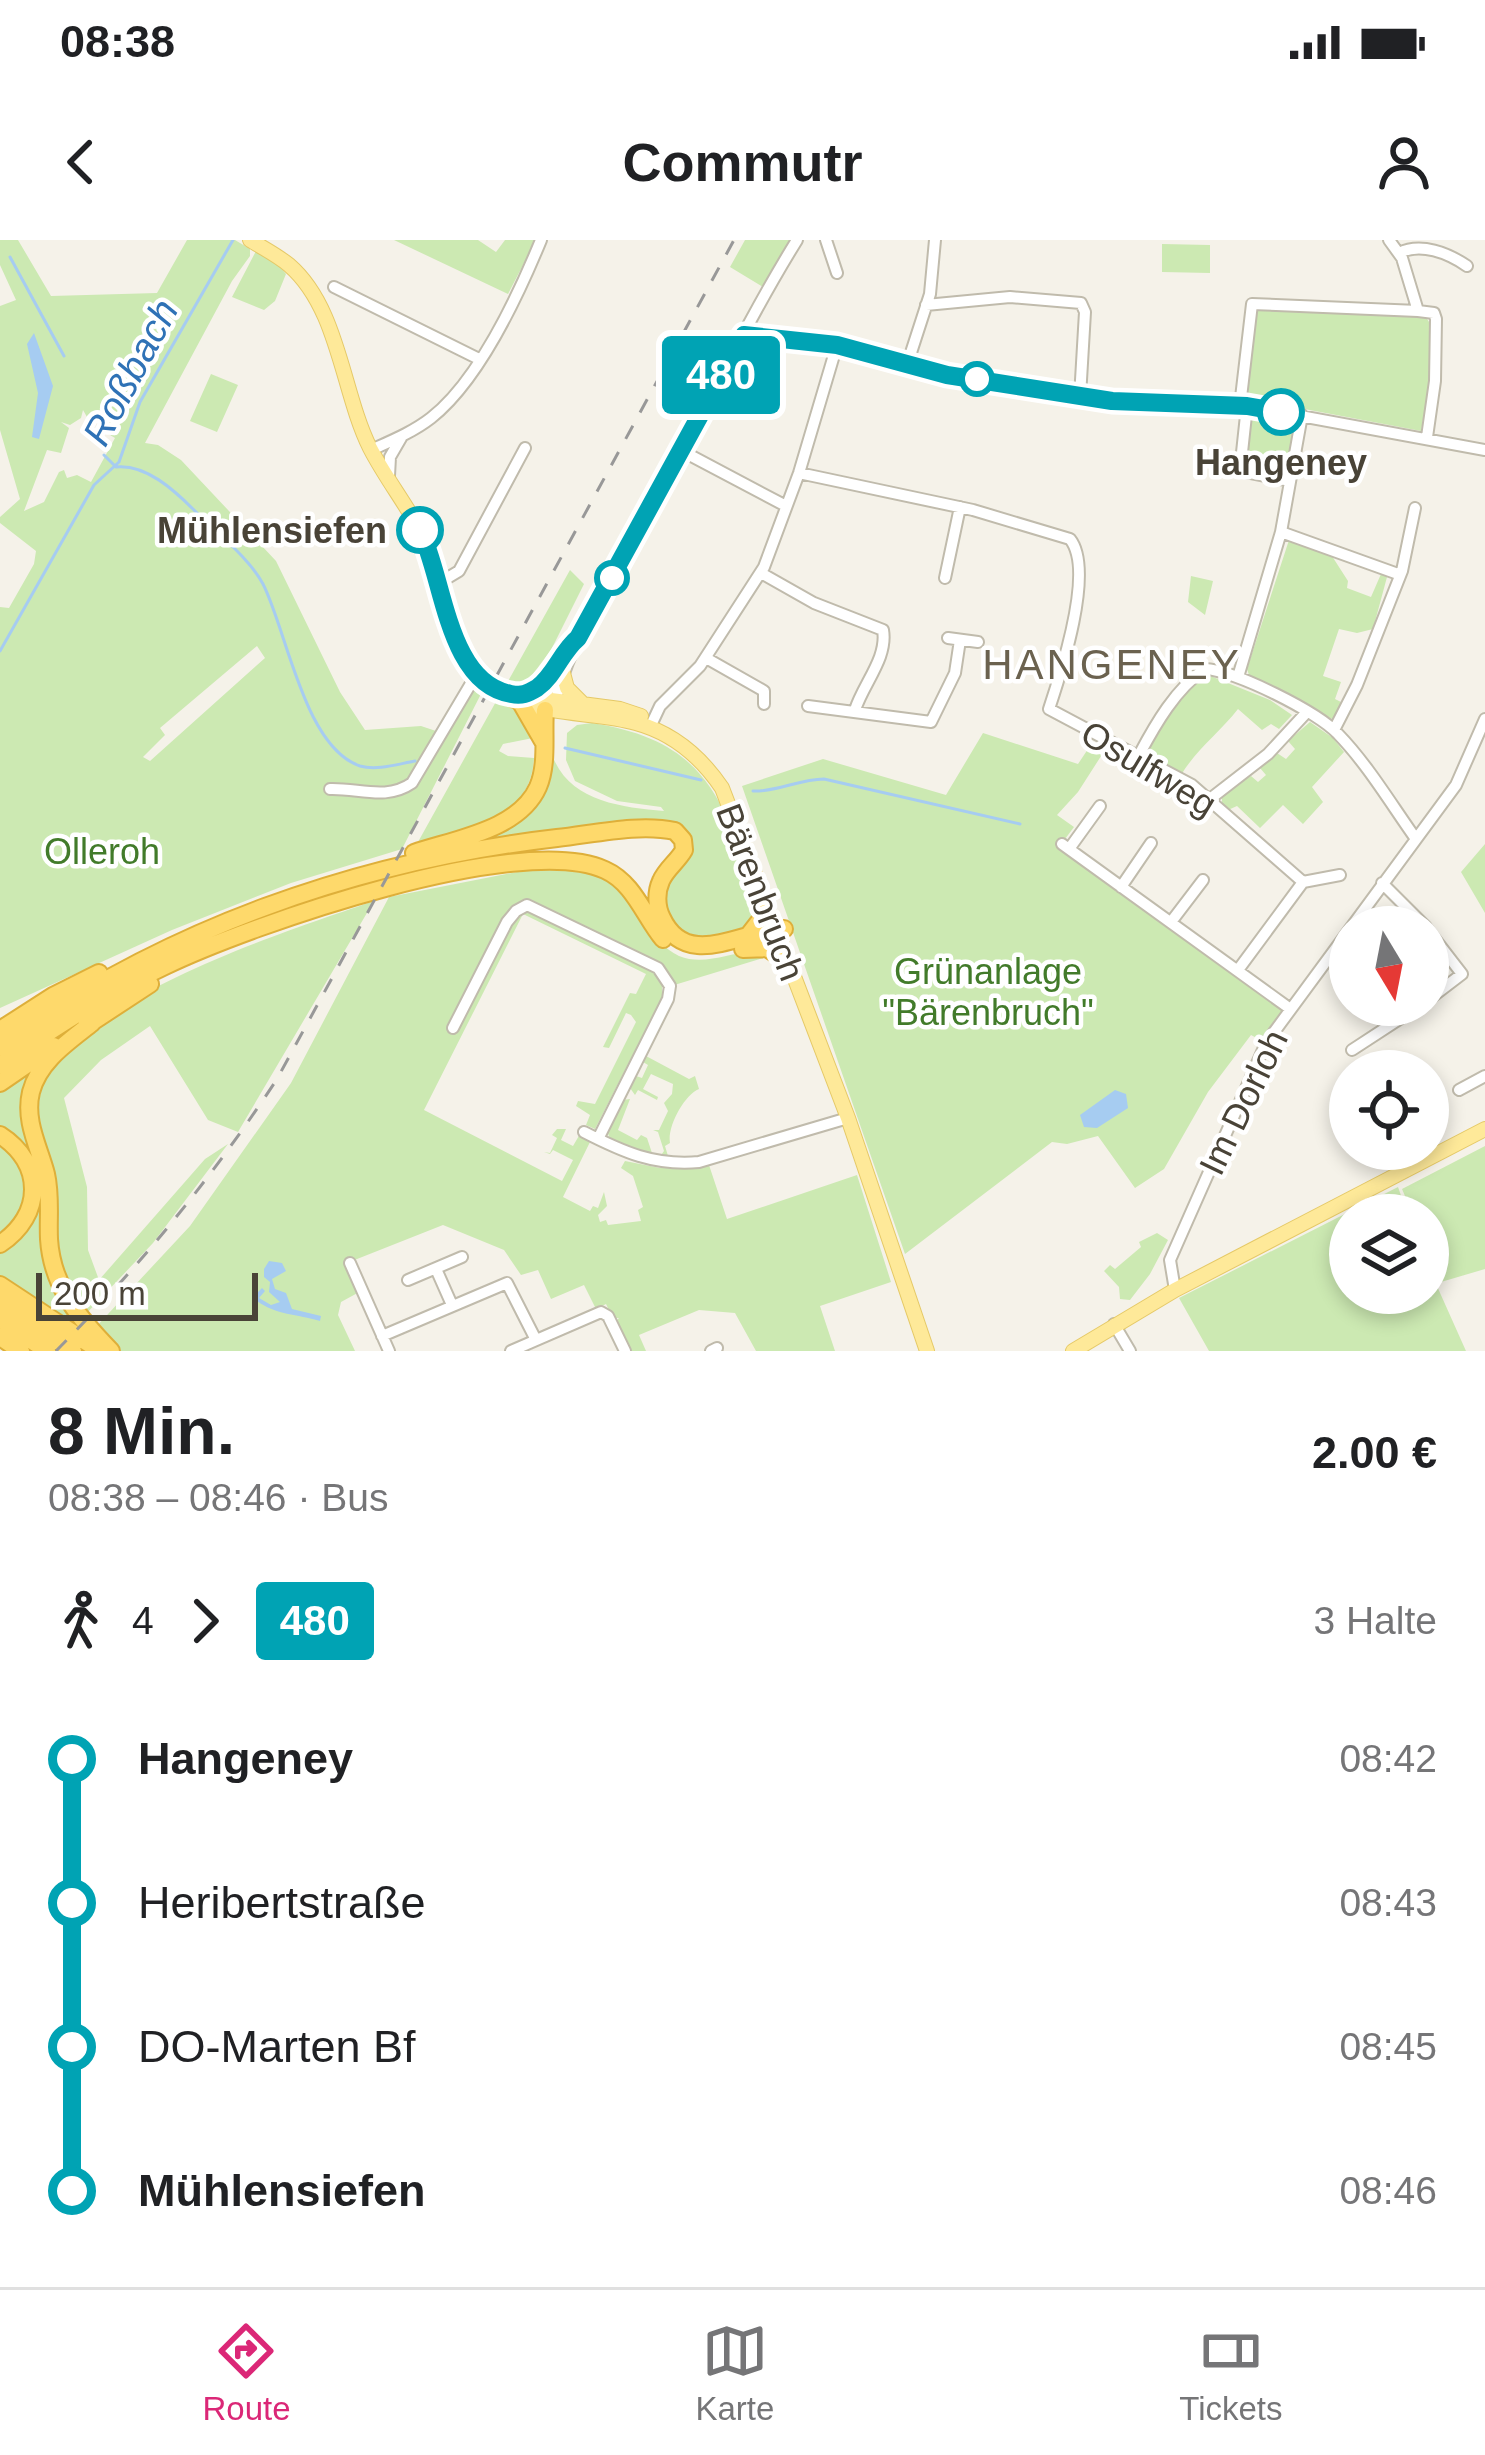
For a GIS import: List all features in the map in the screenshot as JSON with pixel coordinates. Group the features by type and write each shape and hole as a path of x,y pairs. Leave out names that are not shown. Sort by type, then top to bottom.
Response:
{"highway":[{"path":"515,697 543,742"},
{"path":"376,871 519,811 538,788 549,704"},
{"path":"0,1030 52,996 146,949 376,871 533,841 668,829 685,844 658,890 658,908 668,929 681,940 700,946 746,942 767,948 788,962"},
{"path":"0,1065 136,980 248,933 355,896 455,873 536,860 588,864 625,883 660,936 673,947 702,957 780,931"},
{"path":"746,942 761,917 765,899"},
{"path":"0,1047 112,977 200,932"},
{"path":"0,1083 147,986 248,933"},
{"path":"0,1014 52,996"},
{"path":"92,1023 43,1067 31,1092 29,1114 47,1178 50,1251 57,1278 80,1319 111,1351"},
{"path":"0,1135 26,1157 34,1179 34,1201 26,1220 0,1244"},
{"path":"0,1285 101,1351"},
{"path":"0,1302 73,1351"},
{"path":"0,1319 47,1351"},
{"path":"0,1337 21,1351"},
{"path":"0,1347 10,1351"}],"main road":[{"path":"250,240 289,266 325,321 371,450 424,537 456,639 476,675"},
{"path":"515,697 558,672 584,704"},
{"name":"Bärenbruch","path":"476,675 515,697 639,723 691,752 714,776 729,802 780,931 927,1351"},
{"name":"Bärenbruch","path":"549,704 620,709 653,721 689,742 731,788 780,931 840,1080 848,1118"},
{"path":"1073,1351 1175,1291 1485,1129"}],"street":[{"path":"371,450 441,410 479,359 541,240"},
{"path":"549,704 558,672 797,240"},
{"path":"826,240 837,273"},
{"path":"907,365 926,305 935,240"},
{"path":"1389,240 1399,253 1418,311"},
{"path":"1399,253 1411,248 1435,251 1467,266"},
{"path":"334,287 479,359"},
{"path":"368,305 377,289"},
{"path":"926,305 1010,297 1081,303 1085,312 1080,397"},
{"path":"1290,481 1240,471 1252,304 1434,313 1435,381 1427,437"},
{"path":"744,335 837,345 907,365 1080,397 1243,406 1485,450"},
{"path":"653,721 660,706 706,658 761,572 799,473 837,345"},
{"path":"1238,677 1281,532 1302,416"},
{"path":"389,479 389,457 405,434"},
{"path":"440,583 459,571 526,448"},
{"path":"682,451 786,506"},
{"name":"Osulfweg","path":"799,473 959,507 1074,542 1078,563 1074,614 1048,709 1210,799 1303,882"},
{"path":"945,578 959,507"},
{"path":"1334,730 1357,685 1398,574 1415,508"},
{"path":"1281,532 1398,574"},
{"path":"761,572 814,603 883,631 878,659 855,710"},
{"path":"808,707 934,720 955,673 954,639 978,642"},
{"path":"706,658 764,691 764,704"},
{"path":"1138,755 1197,674 1210,669 1238,677 1334,730 1416,839"},
{"path":"330,789 381,794 412,783 476,675"},
{"path":"1210,799 1268,754 1306,713"},
{"name":"Im Dorloh","path":"1175,1291 1168,1265 1172,1254 1266,1043 1456,785 1485,718"},
{"path":"1100,806 1065,847 1289,1008"},
{"path":"1121,886 1151,843"},
{"path":"1238,970 1303,882 1340,875"},
{"path":"1171,922 1203,880"},
{"path":"1382,883 1405,906"},
{"path":"453,1028 507,922 527,905 658,968 670,986 668,999 598,1139"},
{"path":"1449,957 1462,974 1449,984"},
{"path":"1352,1050 1388,1026"},
{"path":"1459,1090 1485,1076"},
{"path":"584,1132 653,1162 680,1164 848,1118"},
{"path":"409,1280 462,1257"},
{"path":"350,1263 389,1351"},
{"path":"436,1269 452,1305"},
{"path":"382,1336 507,1283 536,1340"},
{"path":"511,1351 601,1312 608,1316 625,1351"},
{"path":"1114,1324 1130,1351"}],"green space":[{"name":"Olleroh","path":"0,240 18,240 51,296 157,293 187,240 235,240 250,249 145,443 158,445 181,460 276,561 340,692 365,730 421,726 442,733 470,682 483,690 402,849 291,883 172,930 0,1008 0,607 9,608 34,564 36,551 0,523 0,517 20,499 0,430 0,306 16,300 0,265","holes":["83,410 87,417 99,412 103,419 107,417 111,426 102,430 115,438 91,482 59,472 44,502 24,511 47,450 61,453 69,428 61,422 70,425 81,418","257,646 265,658 150,761 143,757 165,735 160,728"]},
{"path":"394,240 478,240 496,252 505,240 536,240 508,294"},
{"path":"745,240 791,240 763,287 730,267"},
{"path":"1162,244 1210,245 1210,273 1162,272"},
{"path":"256,251 286,274 275,301 264,310 232,297"},
{"path":"1255,310 1426,317 1430,379 1421,431 1251,399"},
{"path":"211,374 238,385 217,432 190,421"},
{"path":"1255,415 1296,424 1287,472 1280,477 1245,469 1248,419"},
{"path":"1289,540 1330,553 1348,581 1347,588 1371,597 1381,574 1387,577 1373,629 1357,633 1339,629 1323,676 1341,682 1335,699 1341,702 1334,720 1249,675 1247,669"},
{"path":"570,570 584,584 551,650 527,682 507,683"},
{"path":"1191,576 1213,581 1205,615 1188,602"},
{"path":"1208,675 1270,700 1292,715 1279,729 1271,724 1262,730 1238,709 1181,775 1146,755 1147,751 1172,710"},
{"path":"498,698 515,709 533,738 503,744 499,751 534,758 522,795 480,825 425,844 418,842"},
{"path":"1310,722 1344,752 1312,787 1323,802 1303,824 1283,805 1260,828 1237,806 1228,810 1222,806 1222,794 1251,776 1258,782 1266,775 1260,768 1277,753 1286,759 1295,749 1288,741"},
{"path":"592,723 662,744 705,780 733,831 759,897 760,908 747,930 709,943 679,934 662,902 685,832 673,821 571,828 445,849 519,816 551,752 569,781 582,791 613,803 664,811 617,801 575,781 566,760 567,733 577,725"},
{"name":"Grünanlage \"Bärenbruch\"","path":"983,733 1078,764 1088,749 1103,753 1057,815 1074,827 1062,843 1289,1008 1266,1043 1251,1035 1208,1092 1164,1169 1135,1188 1098,1136 1067,1144 1052,1142 905,1254 742,786 823,759 946,795"},
{"path":"1485,844 1485,913 1461,872"},
{"path":"547,866 582,870 606,879 660,942 679,956 703,960 748,952 770,956 671,986 662,982 662,998 595,1129 586,1125 590,1115 576,1106 578,1101 595,1104 636,1022 631,1015 626,1013 609,1048 603,1047 630,993 636,994 646,974 523,914 424,1110 562,1181 573,1160 553,1150 550,1154 544,1152 550,1153 557,1129 566,1129 561,1140 573,1146 580,1134 610,1150 590,1142 563,1197 590,1211 593,1206 598,1208 604,1192 607,1206 598,1215 608,1225 641,1221 638,1210 643,1207 633,1176 621,1168 625,1161 660,1168 709,1165 727,1219 857,1175 891,1282 820,1306 835,1351 756,1351 735,1313 699,1310 639,1335 646,1351 628,1351 615,1322 619,1318 613,1318 606,1304 596,1309 584,1285 551,1299 538,1270 521,1275 504,1250 443,1225 352,1261 363,1290 341,1302 338,1315 355,1351 121,1351 95,1328 190,1226 291,1083 389,897"},
{"path":"374,901 238,1132 208,1120 150,1026 101,1060 64,1098 87,1187 88,1250 99,1280 205,1159 228,1144 153,1243 85,1315 60,1265 37,1132 36,1102 51,1066 83,1033 180,976"},
{"path":"646,1056 689,1079 695,1076 699,1089 674,1120 670,1143 665,1146 668,1156 674,1157 659,1158 664,1151 653,1130 659,1130 668,1111 664,1103 673,1084 651,1074 643,1089 657,1100 638,1090 635,1095 630,1088 636,1076 642,1078"},
{"path":"42,1060 35,1073 46,1251 95,1339 0,1278 0,1248 40,1193 0,1130 0,1090"},
{"path":"630,1099 618,1130 637,1140 641,1135 647,1138 653,1156 610,1139 607,1131 623,1100"},
{"path":"0,1142 27,1174 24,1212 0,1237"},
{"path":"1485,1146 1485,1269 1449,1280 1449,1194 1404,1194 1402,1189 1439,1170 1449,1170 1449,1165"},
{"path":"1329,1222 1329,1314 1449,1313 1466,1351 1209,1351 1179,1298"},
{"path":"1157,1233 1168,1240 1150,1274 1130,1300 1120,1299 1119,1287 1104,1271 1110,1265 1115,1269 1141,1247 1139,1242"}],"water":[{"path":"34,333 53,386 39,439 32,437 38,393 27,344"},
{"path":"1115,1090 1126,1094 1128,1108 1097,1128 1084,1127 1080,1115"},
{"path":"269,1261 282,1263 286,1271 272,1279 275,1289 286,1293 292,1309 321,1316 320,1321 279,1312 257,1301 262,1288 265,1291 259,1298 271,1305 280,1302 269,1292 270,1282 264,1277"}],"waterway":[{"name":"Roßbach","path":"0,651 94,485 119,462 140,402 233,240"},
{"path":"10,257 64,356"},
{"path":"104,455 115,466"},
{"path":"116,467 149,474 168,487 249,564 272,605 311,712 341,755 367,767 415,761"},
{"path":"565,748 701,780"},
{"path":"753,791 824,779 1020,824"}],"railway":[{"path":"56,1351 173,1221 277,1079 734,240"}],"bus line":[{"name":"480","path":"420,530 434,561 451,627 469,665 485,684 521,696 545,681 578,638 744,335 837,345 947,375 1112,401 1247,406 1281,412"}],"place":[{"name":"Hangeney","path":"1281,412"},
{"name":"Mühlensiefen","path":"420,530"}],"district":[{"name":"HANGENEY","path":"1112,664"}]}
